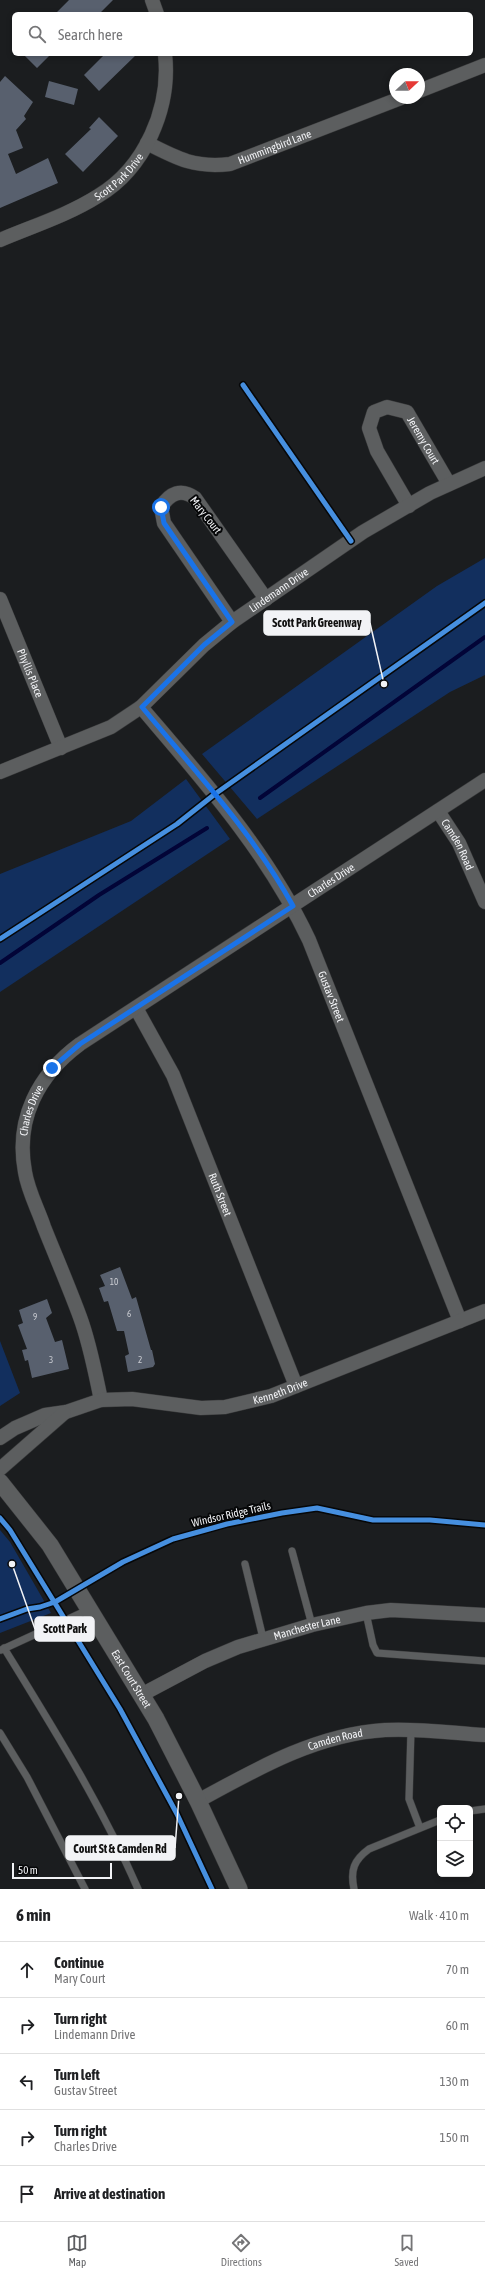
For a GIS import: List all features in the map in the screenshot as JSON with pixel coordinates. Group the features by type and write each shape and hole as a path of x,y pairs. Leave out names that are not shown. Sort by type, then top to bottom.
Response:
{"street":[{"path":"152,0 157,12"},
{"name":"Scott Park Drive","path":"0,240 82,206 100,196 116,183 133,164 147,143 156,125 163,101 166,82 165,56"},
{"path":"425,89 485,65"},
{"name":"Hummingbird Lane","path":"147,143 177,159 195,164 212,166 230,164 389,103"},
{"name":"Jeremy Court","path":"408,506 377,451 369,428 374,412 387,407 407,412 449,484"},
{"name":"Lindemann Drive","path":"0,772 111,727 142,707 184,663 232,622 363,532 449,484 485,468"},
{"name":"Mary Court","path":"232,622 164,523 161,507 166,499 172,494 180,492 188,493 195,498 266,599"},
{"name":"Phyllis Place","path":"0,599 61,748"},
{"name":"Gustav Street","path":"142,707 246,833 274,874 293,906 309,940 460,1321"},
{"name":"Charles Drive","path":"100,1400 87,1336 25,1172 22,1135 31,1101 52,1068 80,1044 485,780"},
{"name":"Camden Road","path":"438,810 459,843 485,902"},
{"name":"Ruth Street","path":"136,1008 173,1075 296,1386"},
{"name":"Kenneth Drive","path":"0,1438 15,1428 45,1415 66,1412 100,1400 132,1399 201,1408 225,1407 271,1396 485,1311"},
{"name":"Kenneth Drive","path":"0,1469 66,1412"},
{"name":"East Court Street","path":"0,1482 50,1545 141,1695 198,1801 239,1889"},
{"name":"Manchester Lane","path":"141,1695 205,1661 263,1638 312,1625 366,1613 391,1610 485,1615"},
{"name":"Camden Road","path":"198,1801 288,1756 323,1741 359,1733 412,1730 485,1735"}],"lane":[{"path":"292,1551 312,1625"},
{"path":"245,1564 263,1638"},
{"path":"90,1609 2,1649 74,1763 108,1825 138,1889"},
{"path":"366,1613 373,1645 377,1653 485,1660"},
{"path":"412,1730 409,1799 420,1828"},
{"path":"0,1733 34,1790 85,1889"},
{"path":"473,1811 485,1809"},
{"path":"354,1889 352,1878 353,1866 359,1856 369,1848 437,1821"}],"shaded area":[{"path":"485,558 485,675 450,692 257,819 202,754 437,586"},
{"path":"186,779 230,839 0,992 0,874 131,821"},
{"path":"0,1341 20,1393 0,1406"},
{"path":"0,1530 10,1542 51,1613 0,1633"}],"building":[{"path":"69,0 113,0 101,12 57,12"},
{"path":"25,56 49,56 37,68"},
{"path":"103,56 135,56 99,91 84,75"},
{"path":"5,76 33,102 24,116 26,119 16,130 23,148 8,154 16,174 48,158 58,183 0,208 0,82"},
{"path":"49,81 78,89 74,105 45,97"},
{"path":"99,117 118,136 83,172 65,154 91,129 89,128"},
{"path":"120,1267 132,1299 136,1297 155,1364 153,1367 128,1372 125,1356 129,1354 124,1331 117,1331 108,1301 104,1302 99,1288 105,1286 100,1275"},
{"path":"47,1299 52,1313 46,1318 55,1342 62,1340 69,1369 32,1378 28,1360 25,1361 22,1350 27,1349 18,1325 23,1323 19,1310"}],"waterway":[{"path":"260,798 485,637"},
{"path":"0,963 99,895 207,828"}],"cycle path":[{"path":"243,385 351,541"},
{"path":"0,939 177,824 215,794 485,603"},
{"name":"Windsor Ridge Trails","path":"0,1619 27,1609 40,1607 55,1602 123,1562 173,1539 227,1524 282,1513 317,1508 373,1520 430,1520 485,1525"},
{"path":"0,1518 10,1530 120,1709 177,1814 212,1889"}],"place":[{"name":"Scott Park Greenway","path":"384,684"},
{"name":"Scott Park","path":"12,1564"},
{"name":"Court St & Camden Rd","path":"179,1796"}],"route":[{"path":"52,1068 80,1044 293,906 274,874 246,833 142,707 179,668 232,622 164,523 161,515 161,507"}]}
